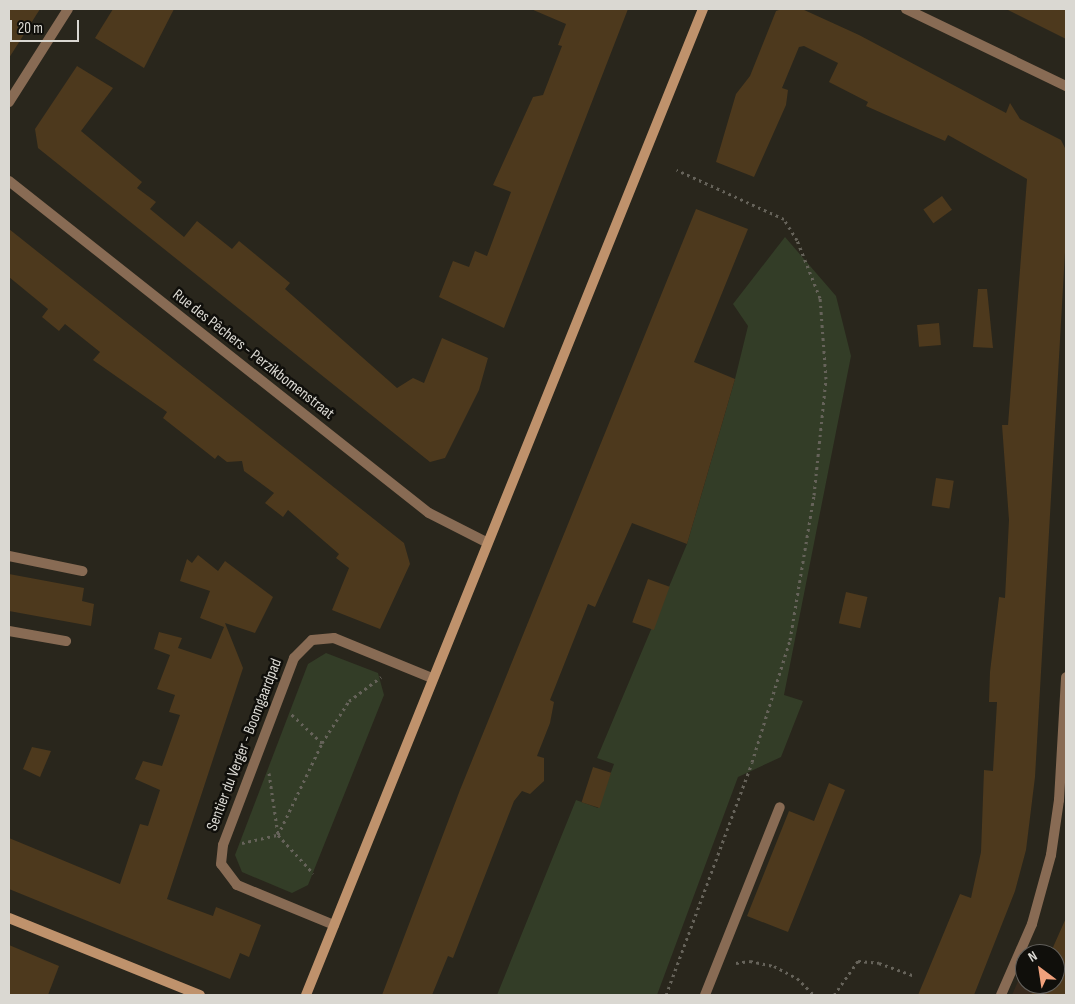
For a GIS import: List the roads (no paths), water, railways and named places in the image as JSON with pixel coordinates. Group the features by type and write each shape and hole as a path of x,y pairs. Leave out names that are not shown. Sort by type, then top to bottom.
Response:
{"street":[{"path":"9,102 68,9"},
{"path":"306,995 486,542 703,9"},
{"path":"906,9 1066,86"},
{"name":"Rue des Pêchers - Perzikbomenstraat","path":"9,181 430,514 486,542"},
{"path":"9,556 82,571"},
{"path":"9,631 66,641"},
{"name":"Sentier du Verger - Boomgaardpad","path":"334,925 237,885 221,864 223,845 294,658 312,640 334,638 432,678"},
{"path":"1001,995 1032,924 1051,855 1059,800 1066,677"},
{"path":"705,995 780,807"},
{"path":"9,918 200,995"}]}
